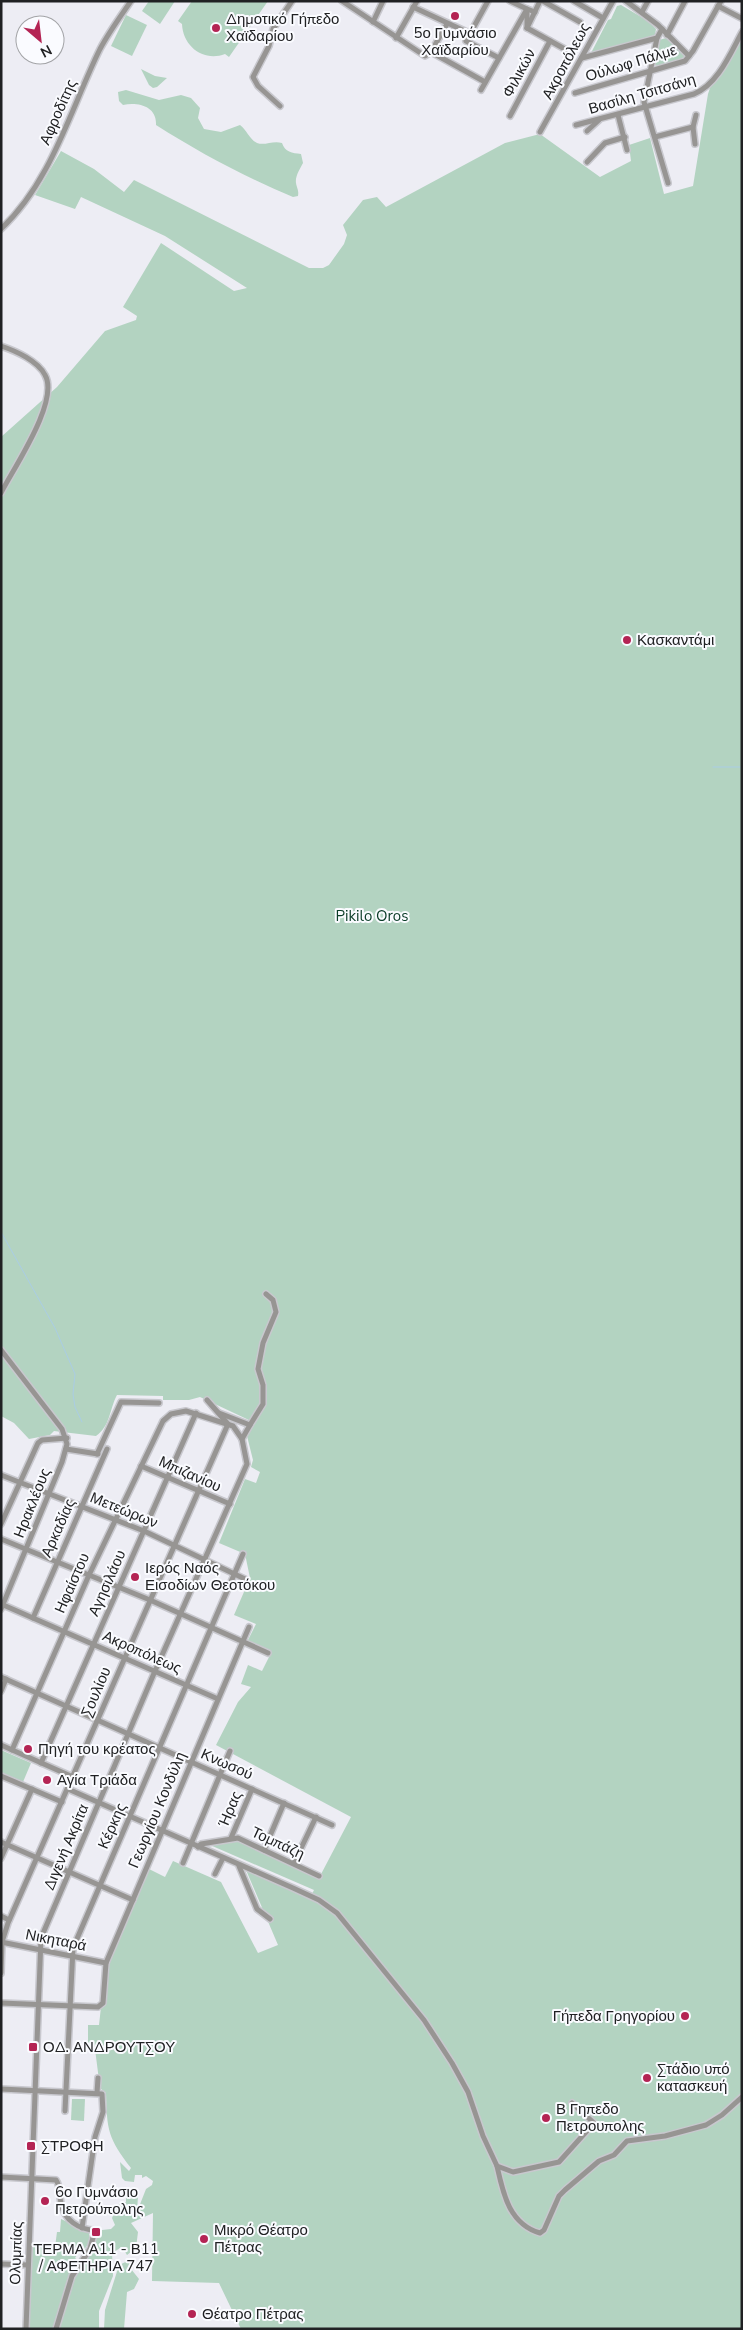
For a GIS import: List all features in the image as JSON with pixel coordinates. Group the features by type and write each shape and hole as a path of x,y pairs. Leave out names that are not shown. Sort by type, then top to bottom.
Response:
{"street":[{"name":"Αφροδίτης","path":"1,229 12,219 47,167 63,136 100,50 131,1"},
{"path":"280,106 258,86 253,77 269,46 272,29 292,1"},
{"path":"342,1 349,3 373,22 425,56 431,52 447,24"},
{"path":"373,22 383,1"},
{"path":"396,38 417,1"},
{"path":"488,1 468,33 467,43 498,58"},
{"path":"510,1 535,12"},
{"path":"527,28 542,1 580,22"},
{"path":"574,1 603,18"},
{"name":"Ακροπόλεως","path":"540,132 613,1"},
{"path":"626,1 662,29 666,35 690,56"},
{"path":"642,12 648,1"},
{"path":"666,35 685,1"},
{"path":"720,4 741,18"},
{"name":"Ούλωφ Πάλμε","path":"575,93 680,63 690,56 720,4"},
{"path":"413,7 468,33"},
{"path":"527,9 527,28"},
{"path":"481,90 527,9"},
{"path":"527,28 572,54"},
{"path":"662,29 657,38 645,96 645,107 668,182"},
{"name":"Βασίλη Τσιτσάνη","path":"576,125 694,94 706,89 722,68 742,32"},
{"path":"581,58 657,38"},
{"name":"Φιλικών","path":"510,116 550,42"},
{"path":"431,52 486,82"},
{"path":"618,115 627,150"},
{"path":"694,144 693,127 696,115"},
{"path":"587,131 599,120"},
{"path":"655,137 693,127"},
{"path":"588,162 605,142 625,137"},
{"path":"1,346 13,350 38,366 45,374 49,385 46,404 38,423 1,494"},
{"path":"242,1439 263,1404 263,1385 258,1369 263,1344 276,1312 273,1300 266,1294"},
{"path":"1,1350 62,1428 66,1438 39,1441 1,1524"},
{"path":"207,1400 228,1424"},
{"path":"96,1454 121,1402 159,1403"},
{"name":"Ηφαίστου","path":"12,1750 114,1520 159,1428 163,1421 178,1412 196,1413"},
{"path":"216,1412 250,1425"},
{"path":"196,1413 236,1428 242,1439"},
{"name":"Αγησιλάου","path":"42,1763 196,1413"},
{"name":"Σουλίου","path":"1,1973 2,1942 9,1920 228,1424"},
{"name":"Ηρακλέους","path":"2,1606 50,1494 66,1449 66,1438"},
{"name":"Διγενή Ακρίτα","path":"31,2178 41,1938 155,1671 206,1560 247,1464 242,1439"},
{"path":"66,1449 104,1455"},
{"name":"Αρκαδίας","path":"33,1618 107,1449"},
{"name":"Μπιζανίου","path":"141,1466 230,1504"},
{"name":"Μετεώρων","path":"1,1475 144,1531 245,1579"},
{"path":"1,1539 150,1600 181,1616 268,1653"},
{"name":"Κέρκης","path":"65,2111 71,1956 243,1554"},
{"name":"Ακροπόλεως","path":"2,1606 218,1699"},
{"name":"Γεωργίου Κονδύλη","path":"70,2005 101,2006 106,1963 250,1627"},
{"path":"1,1691 4,1678"},
{"name":"Κνωσού","path":"4,1678 332,1825"},
{"path":"1,1745 73,1777"},
{"path":"183,1863 230,1750"},
{"path":"1,1776 62,1802"},
{"path":"1,1858 4,1843 32,1789"},
{"path":"68,1789 131,1815 239,1866 319,1900 337,1913 363,1942 424,2020 452,2063 468,2092 483,2136 497,2166 507,2204 517,2217 540,2232 544,2230 564,2190 599,2161 614,2154 627,2141 665,2136 706,2125 722,2115 742,2097"},
{"name":"Ήρας","path":"231,1838 252,1789"},
{"path":"264,1850 284,1803"},
{"path":"294,1863 316,1817"},
{"name":"Τομπάζη","path":"198,1847 201,1844 238,1838 319,1876"},
{"path":"4,1843 133,1900"},
{"path":"215,1874 223,1858"},
{"path":"239,1866 257,1909 270,1919"},
{"path":"1,1916 9,1920"},
{"name":"Νικηταρά","path":"2,1942 106,1963"},
{"path":"1,2003 70,2005"},
{"path":"82,2228 95,2137 103,2112 98,2078"},
{"path":"1,2089 99,2093"},
{"path":"497,2166 513,2172 559,2162 594,2123 572,2103"},
{"path":"1,2177 52,2179 58,2182 64,2213 73,2223 82,2228 95,2230 90,2249 72,2276 56,2329"},
{"name":"Ολυμπίας","path":"26,2329 31,2178"},
{"path":"1,2264 28,2265"}],"green space":[{"path":"149,1 175,1 160,24 142,11"},
{"name":"Δημοτικό Γήπεδο Χαϊδαρίου","path":"192,1 268,1 229,57 225,54 210,56 202,54 196,51 186,40 182,24 178,21"},
{"path":"621,5 648,21 656,29 655,35 591,53 608,20 611,19 617,6"},
{"path":"126,15 147,25 132,56 111,46"},
{"name":"Pikilo Oros","path":"742,35 742,2329 241,2329 219,2283 152,2281 153,2213 131,2223 138,2232 136,2248 127,2255 122,2247 112,2253 113,2276 99,2311 99,2329 58,2329 77,2271 102,2230 111,2229 115,2225 112,2218 118,2205 126,2202 126,2196 138,2196 137,2212 146,2189 152,2185 153,2181 146,2176 142,2178 142,2175 135,2175 134,2182 125,2181 122,2178 120,2162 129,2171 131,2168 110,2134 106,2093 100,2088 95,2049 88,2049 88,2025 99,2025 101,2007 106,2005 109,1962 149,1869 165,1877 173,1861 221,1882 258,1953 278,1945 246,1870 310,1898 314,1890 210,1845 238,1840 319,1878 351,1817 216,1745 238,1702 251,1687 241,1684 248,1665 262,1671 271,1653 247,1642 256,1624 234,1615 250,1578 245,1554 219,1543 245,1479 256,1483 260,1472 251,1467 253,1460 247,1436 256,1420 253,1419 251,1421 200,1397 189,1400 163,1400 163,1396 117,1395 107,1422 96,1436 54,1431 50,1435 29,1439 14,1423 1,1416 1,437 57,387 105,331 136,320 137,316 123,307 161,243 234,291 247,288 165,236 81,197 75,209 35,195 61,151 94,169 124,192 134,180 309,268 323,268 329,265 344,244 347,235 343,225 363,200 377,197 386,207 505,143 540,134 600,177 631,161 629,145 650,138 664,194 693,186 708,94 712,82"},
{"path":"666,38 685,56 671,64 655,65 659,40"},
{"path":"141,69 155,76 167,78 157,87 153,88 149,85"},
{"path":"126,90 159,100 181,95 191,98 200,108 198,118 204,129 221,132 240,125 257,143 282,143 289,152 301,154 303,163 296,180 298,196 293,197 258,181 189,145 156,125 153,113 146,107 135,104 123,105 119,101 118,92"},
{"path":"1,1750 31,1763 23,1782 1,1773"},
{"path":"72,2099 85,2099 84,2121 71,2120"},
{"path":"61,2219 89,2232 89,2242 83,2252 80,2250 75,2258 78,2260 65,2287 53,2329 28,2329 31,2246 55,2247 57,2232 60,2232"},
{"path":"132,2259 131,2269 139,2279 134,2289 127,2292 124,2329 104,2329 105,2310 119,2265"}],"waterway":[{"path":"713,767 742,767"},
{"path":"1,1232 55,1328 75,1374 73,1394 75,1407 82,1422"}],"place":[{"name":"5ο Γυμνάσιο Χαϊδαρίου","path":"455,16"},
{"name":"Δημοτικό Γήπεδο Χαϊδαρίου","path":"216,28"},
{"name":"Κασκαντάμι","path":"627,640"},
{"name":"Ιερός Ναός Εισοδίων Θεοτόκου","path":"135,1577"},
{"name":"Πηγή του κρέατος","path":"28,1749"},
{"name":"Αγία Τριάδα","path":"47,1780"},
{"name":"Γήπεδα Γρηγορίου","path":"685,2016"},
{"name":"ΟΔ. ΑΝΔΡΟΥΤΣΟΥ","path":"33,2047"},
{"name":"Στάδιο υπό κατασκευή","path":"647,2078"},
{"name":"Β Γηπεδο Πετρουπολης","path":"546,2118"},
{"name":"ΣΤΡΟΦΗ","path":"31,2146"},
{"name":"6ο Γυμνάσιο Πετρούπολης","path":"45,2201"},
{"name":"ΤΕΡΜΑ Α11 - Β11 / ΑΦΕΤΗΡΙΑ 747","path":"96,2232"},
{"name":"Μικρό Θέατρο Πέτρας","path":"204,2239"},
{"name":"Θέατρο Πέτρας","path":"192,2314"}]}
